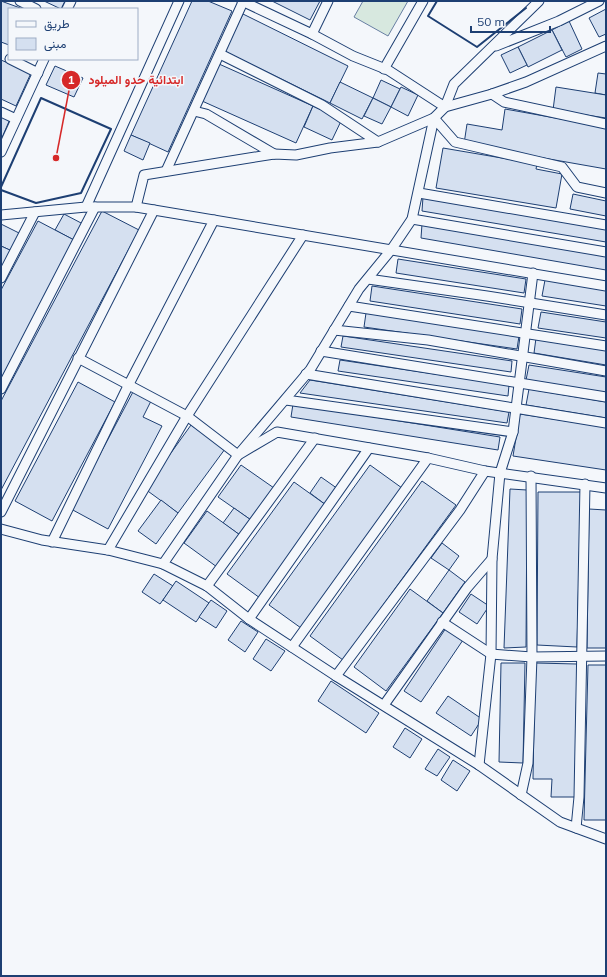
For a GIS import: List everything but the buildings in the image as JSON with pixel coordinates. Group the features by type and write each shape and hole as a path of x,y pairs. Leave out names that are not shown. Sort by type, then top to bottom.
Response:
{"street":[{"path":"20,1 34,8"},
{"path":"86,207 179,1"},
{"path":"166,171 243,1 312,34 353,56 384,68 445,107 492,94 526,82 606,46"},
{"path":"312,34 328,1"},
{"path":"384,68 423,1"},
{"path":"136,207 144,176 166,171 274,154 296,156 330,148 378,142 434,118 445,107 454,84 539,1"},
{"path":"493,47 559,21 599,1"},
{"path":"220,54 322,105 378,142"},
{"path":"11,60 38,73"},
{"path":"1,152 44,60"},
{"path":"492,94 504,102 606,124"},
{"path":"194,111 206,114 274,154"},
{"path":"1,112 16,119"},
{"path":"163,564 238,456 286,400 306,374 349,306 412,219 419,193 434,118"},
{"path":"434,118 455,142 562,167 577,187 606,193"},
{"path":"419,193 606,225"},
{"path":"1,215 86,207 136,207 606,286"},
{"path":"1,389 95,207"},
{"path":"1,512 154,210"},
{"path":"1,278 35,212"},
{"path":"412,219 606,252"},
{"path":"52,542 129,384 214,220"},
{"path":"108,550 187,416 303,235"},
{"path":"479,765 491,654 492,558 500,473 513,432 533,274"},
{"path":"368,279 530,302 606,315"},
{"path":"349,306 606,346"},
{"path":"334,330 428,340 606,371"},
{"path":"321,351 606,397"},
{"path":"78,358 187,416 238,456"},
{"path":"306,374 606,423"},
{"path":"286,400 513,432"},
{"path":"238,456 277,432 428,458 485,471 531,476 606,488"},
{"path":"207,586 315,438"},
{"path":"249,619 369,448"},
{"path":"292,647 428,458"},
{"path":"336,676 460,510 485,471"},
{"path":"522,795 528,763 532,657 531,476"},
{"path":"576,828 579,797 585,484"},
{"path":"1,529 52,542 108,550 163,564 207,586 249,619 336,676 384,704 479,765 560,822 606,839"},
{"path":"384,704 442,622 492,558"},
{"path":"442,622 491,654 532,657 606,656"}],"shaded area":[{"path":"363,1 408,1 388,36 354,17"}],"wall":[{"path":"437,1 428,16 477,47 526,8"},
{"path":"1,187 41,98 111,129 81,193 36,203 1,190"}],"place":[{"name":"ابتدائية حدو الميلود","path":"56,158"}]}
